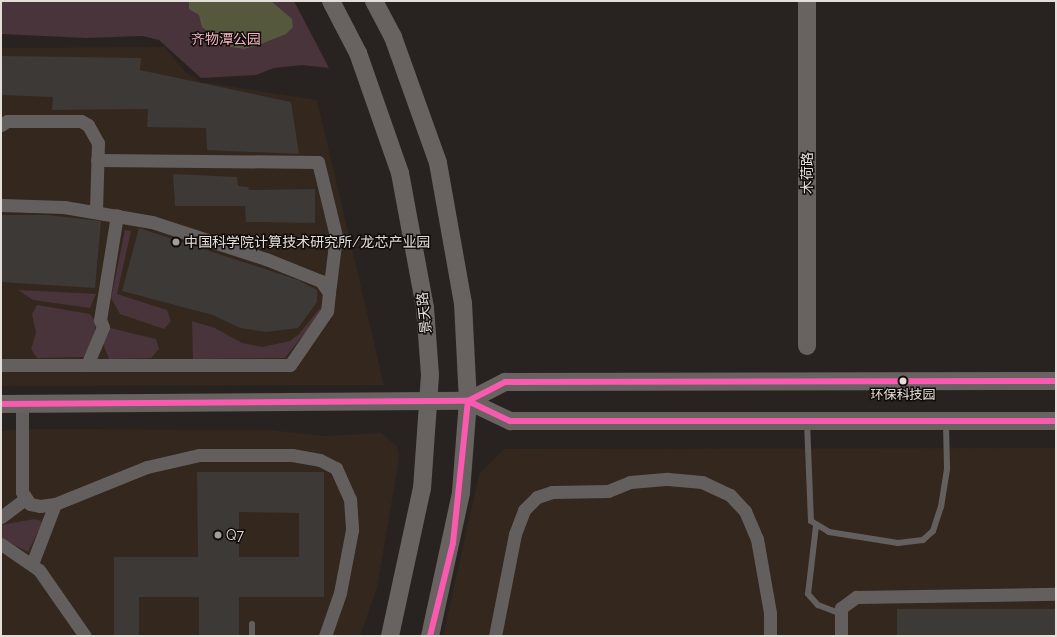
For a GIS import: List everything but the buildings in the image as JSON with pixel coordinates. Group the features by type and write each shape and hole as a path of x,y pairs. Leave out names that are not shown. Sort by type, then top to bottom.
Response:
{"street":[{"name":"景天路","path":"330,1 358,54 400,172 425,308 429,401 415,536 390,636"},
{"path":"374,1 396,44 438,163 464,303 468,401 460,500 430,636"},
{"name":"木荷路","path":"807,1 807,346"},
{"path":"1,125 7,122 80,122 94,133 97,160 96,212"},
{"path":"1,365 290,365 327,311 336,236 318,162 97,160"},
{"path":"1,205 118,215 236,247 321,281 329,293"},
{"path":"87,365 103,327 100,320 118,215"},
{"path":"468,401 505,382 1056,381"},
{"path":"1,404 468,401 510,421 1056,421"},
{"path":"22,404 22,492 25,499 40,506 55,504 147,467 199,455 260,452 308,457 330,464 346,485 352,522 340,593 325,636"},
{"path":"495,636 515,534 524,510 537,497 552,492 608,491 630,482 668,479 702,482 730,495 745,511 757,539 770,613 770,636"},
{"path":"1,517 25,499"},
{"path":"32,564 55,504"},
{"path":"1,544 32,564 65,604 85,636"},
{"path":"841,636 841,608 856,597 1056,594"}],"lane":[{"path":"807,421 809,512 816,526 808,594 818,605 841,614"},
{"path":"816,526 865,540 898,543 923,540 933,531 941,507 947,468 946,421"},
{"path":"252,624 252,636"}],"shaded area":[{"path":"189,1 271,1 292,19 293,27 286,34 244,49 225,46 202,27 199,15 189,9"},
{"name":"中国科学院计算技术研究所/龙芯产业园","path":"165,47 185,72 201,82 317,100 384,385 1,386 1,48"},
{"path":"36,429 269,430 324,436 381,433 397,446 399,459 377,588 360,636 1,636 1,431"},
{"path":"1056,448 1056,636 443,636 479,474 504,449"}],"green space":[{"name":"齐物潭公园","path":"1,1 294,1 329,68 302,65 274,68 256,75 201,78 159,40 143,36 86,38 1,34"},
{"path":"125,230 131,231 117,294 167,310 171,321 164,329 120,314 111,298"},
{"path":"18,290 96,294 90,308 33,300"},
{"path":"37,305 90,314 96,323 93,347 86,357 37,358 31,349 36,333 32,314"},
{"path":"321,307 319,315 285,358 193,359 192,321 215,328 242,343 262,347 290,341 299,334"},
{"path":"110,328 156,339 159,349 151,358 109,359 103,344"},
{"path":"34,519 41,521 41,525 28,552 1,538 1,525"}],"transit line":[{"path":"468,401 505,382 1056,381"},
{"path":"1,404 468,401 510,421 1056,421"},
{"path":"430,636 453,543 468,401"}],"place":[{"name":"中国科学院计算技术研究所/龙芯产业园","path":"176,242"},
{"name":"环保科技园","path":"903,381"},
{"name":"Q7","path":"218,535"}]}
